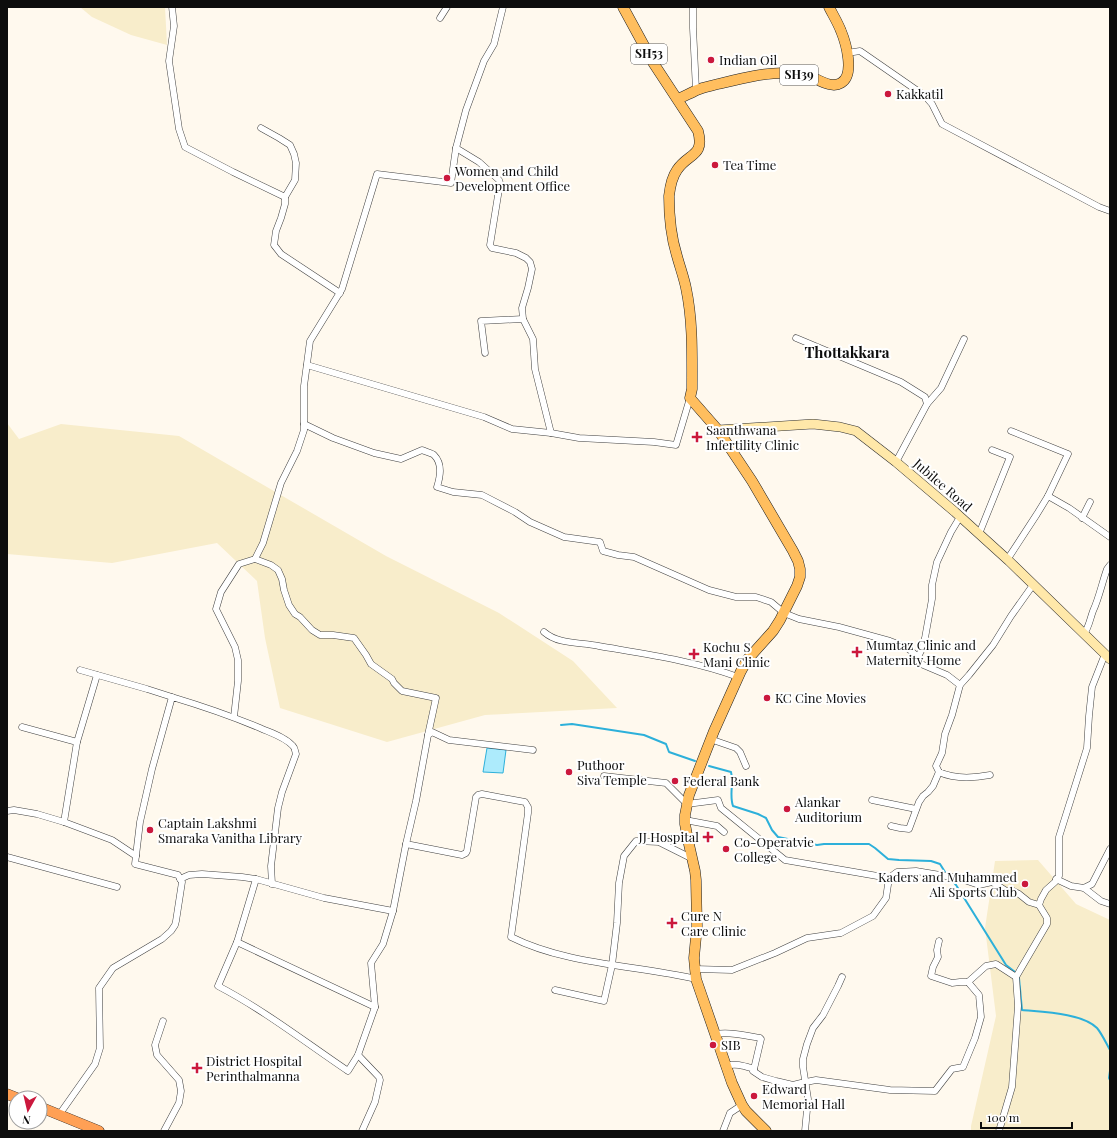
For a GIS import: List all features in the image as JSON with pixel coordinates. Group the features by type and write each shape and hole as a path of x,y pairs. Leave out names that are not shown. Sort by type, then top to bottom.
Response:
{"highway":[{"path":"48,1110 99,1131"}],"main road":[{"name":"SH53","path":"623,7 654,64 678,100"},
{"name":"SH39","path":"678,100 696,90 775,73 797,74 825,83 840,84 846,79 849,64 842,32 829,7"},
{"path":"678,100 698,131 700,138 700,145 696,152 677,169 670,186 669,195 672,237 686,289 692,331 692,389 690,398 718,430 752,481 798,560 800,569 800,577 797,586 784,613 773,631 748,660 727,699 710,739 687,804 685,820 693,859 697,891 695,974 726,1066 742,1104 746,1111 766,1131"},
{"name":"Jubilee Road","path":"718,430 813,424 840,427 856,431 896,462 979,534 1107,656"}],"street":[{"path":"172,7 174,26 169,61 179,129 184,147 285,197"},
{"path":"440,18 447,7"},
{"path":"255,559 263,543 281,483 297,450 304,430 304,386 310,341 342,289 377,174 451,183 456,148 466,110 484,60 494,44 503,7"},
{"path":"693,7 696,90"},
{"path":"847,53 860,51 925,96 932,104 942,124 1099,207 1110,211"},
{"path":"261,128 290,145 296,163 295,180 285,197 285,204 276,231 274,245 281,254 340,292"},
{"path":"456,148 479,162 499,180 500,183 490,245 492,248 516,253 526,258 530,262 532,269 522,308 523,319 533,339 535,369 551,433"},
{"path":"485,353 481,321 523,319"},
{"path":"796,338 901,382 925,397 927,404"},
{"path":"896,462 927,404 941,388 964,339"},
{"path":"307,365 484,418 512,429 551,433 579,438 654,442 676,445 690,398"},
{"path":"304,424 333,438 374,453 401,459 422,450 434,455 440,464 440,474 437,487 454,492 482,495 515,512 530,522 564,537 600,542 603,551 634,557 709,590 736,597 756,597 772,602 784,613 799,619 839,627 906,647 916,655 921,664 947,675 960,685"},
{"path":"1007,560 1048,496 1068,454 1011,431"},
{"path":"979,534 1010,457 992,450"},
{"path":"1048,496 1110,537"},
{"path":"1082,518 1090,502"},
{"path":"917,659 923,647 925,638 932,599 932,585 937,562 960,517"},
{"path":"234,717 238,681 238,660 235,647 216,609 220,592 239,564 255,559 271,565 278,570 289,605 295,614 300,617 312,630 320,635 338,635 354,638 371,664 392,679 402,691 436,698 393,911 383,944 371,962 375,1007 358,1055 348,1071 267,1015 218,986 237,942 256,879"},
{"path":"1084,634 1089,626 1096,606 1106,569 1110,565"},
{"path":"990,775 976,777 950,776 939,772 936,766 942,752 945,734 952,716 960,685 993,645 1033,585"},
{"path":"544,632 548,636 569,643 592,644 716,669 738,677"},
{"path":"999,1131 1012,1087 1018,1006 1016,977 1047,924 1048,918 1040,905 1041,899 1046,890 1059,876 1059,837 1087,748 1092,687 1107,656"},
{"path":"80,670 147,689 234,717 286,740 293,746 296,754 282,792 278,808 271,866 272,884"},
{"path":"64,822 77,742 98,675"},
{"path":"59,1115 95,1064 100,1048 99,988 113,968 162,939 175,925 182,882 180,878 178,875 135,864 140,822 152,769 172,697"},
{"path":"22,727 77,742"},
{"path":"428,735 432,732 449,740 533,750"},
{"path":"710,739 736,748 740,752 746,766"},
{"path":"890,826 906,829 909,828 916,809 923,796 933,786 939,772"},
{"path":"604,776 666,783 687,804 718,800 721,808 784,860 889,878"},
{"path":"406,844 462,855 467,851 476,797 478,795 482,794 525,802 528,807 528,813 511,937 524,943 558,954 612,965 675,974 695,974 732,970 775,953 807,938 840,933 873,916 886,898 889,878 897,872 916,871 958,878 979,885 992,882 1008,892 1011,890 1029,902 1040,905"},
{"path":"872,800 916,809"},
{"path":"7,811 14,810 37,814 64,822 112,840 136,856"},
{"path":"685,820 715,825 724,832"},
{"path":"555,990 604,1001 612,965 617,923 619,883 624,856 636,841 659,842 693,859"},
{"path":"1084,888 1092,884 1110,849"},
{"path":"7,857 117,886"},
{"path":"180,878 189,875 202,874 242,876 324,898 393,911"},
{"path":"1056,880 1071,886 1084,888 1100,901 1110,904"},
{"path":"939,941 937,950 938,957 933,967 931,976 952,983 968,982 986,966 996,964 1016,977"},
{"path":"237,942 375,1007"},
{"path":"805,1131 808,1099 803,1059 813,1028 823,1015 842,977"},
{"path":"715,1034 738,1033 760,1038 753,1071 762,1077 793,1086 816,1080 890,1090 935,1091 952,1069 963,1068 975,1038 980,1017 978,995 968,982"},
{"path":"164,1021 155,1045 157,1055 179,1080 181,1091 179,1103 164,1131"},
{"path":"358,1055 379,1077 380,1080 375,1102 362,1131"},
{"path":"726,1066 739,1064 754,1069"},
{"path":"723,1131 730,1113 742,1104"}],"shaded area":[{"path":"80,7 165,7 167,45 131,35 92,17"},
{"path":"7,423 19,439 61,424 179,436 386,556 499,613 573,661 617,708 485,715 387,742 280,708 265,638 257,581 217,543 112,563 7,554"},
{"path":"1038,860 1076,904 1110,920 1110,1131 971,1131 996,1016 985,928 995,861"}],"water":[{"path":"487,748 506,750 503,773 483,772"}],"waterway":[{"path":"561,725 572,724 644,735 666,744 669,752 695,761"},
{"path":"709,766 731,772 731,798 733,806 766,818 772,830 778,837 817,845 869,844 888,859 931,861 940,864 945,872"},
{"path":"951,879 1006,965 1015,972"},
{"path":"1019,978 1022,1010 1062,1014 1082,1019 1097,1028 1110,1050"},
{"path":"1110,1071 1110,1080"}],"place":[{"name":"Indian Oil","path":"711,60"},
{"name":"Kakkatil","path":"888,94"},
{"name":"Tea Time","path":"715,165"},
{"name":"Women and Child Development Office","path":"447,178"},
{"name":"Saanthwana Infertility Clinic","path":"697,437"},
{"name":"Mumtaz Clinic and Maternity Home","path":"857,652"},
{"name":"Kochu S Mani Clinic","path":"694,654"},
{"name":"KC Cine Movies","path":"767,698"},
{"name":"Puthoor Siva Temple","path":"569,772"},
{"name":"Federal Bank","path":"675,781"},
{"name":"Alankar Auditorium","path":"787,809"},
{"name":"Captain Lakshmi Smaraka Vanitha Library","path":"150,830"},
{"name":"JJ Hospital","path":"708,837"},
{"name":"Co-Operatvie College","path":"726,849"},
{"name":"Kaders and Muhammed Ali Sports Club","path":"1025,884"},
{"name":"Cure N Care Clinic","path":"672,923"},
{"name":"SIB","path":"713,1045"},
{"name":"District Hospital Perinthalmanna","path":"197,1068"},
{"name":"Edward Memorial Hall","path":"754,1096"}],"district":[{"name":"Thottakkara","path":"847,353"}]}
